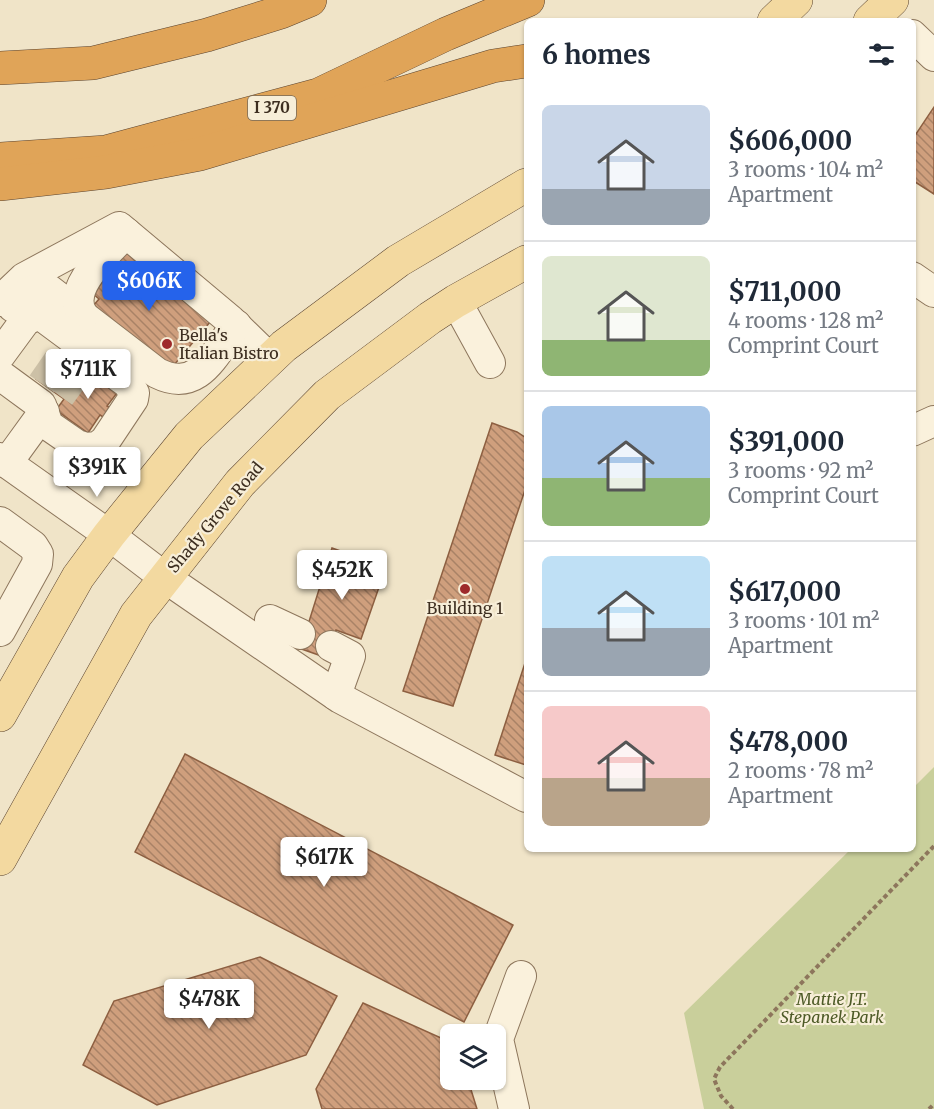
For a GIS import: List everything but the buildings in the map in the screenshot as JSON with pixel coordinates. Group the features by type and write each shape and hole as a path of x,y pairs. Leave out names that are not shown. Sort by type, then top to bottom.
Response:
{"highway":[{"path":"207,35 271,0"},
{"path":"0,68 93,63 207,35 281,12 310,0"},
{"name":"I 370","path":"0,159 106,152 318,95 446,34 528,0"},
{"path":"0,184 106,172 200,154 493,66 524,61"}],"main road":[{"path":"777,18 796,0"},
{"path":"0,715 8,682 78,578 109,535 189,436 269,358 398,261 524,186"},
{"name":"Shady Grove Road","path":"0,859 130,625 164,577 240,483 327,395 456,301 524,263"}],"street":[{"path":"0,301 29,275 119,227 236,325 269,358"},
{"path":"59,375 128,383 134,393 131,405 105,441 97,447 86,448 77,445 48,425 59,375 84,282 126,232"},
{"path":"916,281 934,292"},
{"path":"0,320 31,290 40,288 49,290 58,296 59,375 4,461 164,577 336,695 524,796"},
{"path":"456,301 490,363"},
{"path":"0,355 23,323 34,316 42,316 59,375"},
{"path":"0,375 157,374 173,380 190,378 200,372 236,325"},
{"path":"916,429 934,422"},
{"path":"0,522 33,546 38,552 38,558 0,631"},
{"path":"270,620 300,634"},
{"path":"331,646 350,656 336,695"},
{"path":"514,1109 498,1039 521,976"}],"path":[{"path":"733,1109 721,1096 714,1079 720,1067 934,846"},
{"path":"929,1109 934,1104"}],"green space":[{"name":"Mattie J.T. Stepanek Park","path":"934,767 934,1109 704,1109 684,1013 848,852 916,852 916,785"}],"tunnel":[{"path":"42,384 58,361"},
{"path":"60,396 76,374"}],"place":[{"name":"Bella's Italian Bistro","path":"167,344"},
{"name":"Building 1","path":"465,589"}]}
